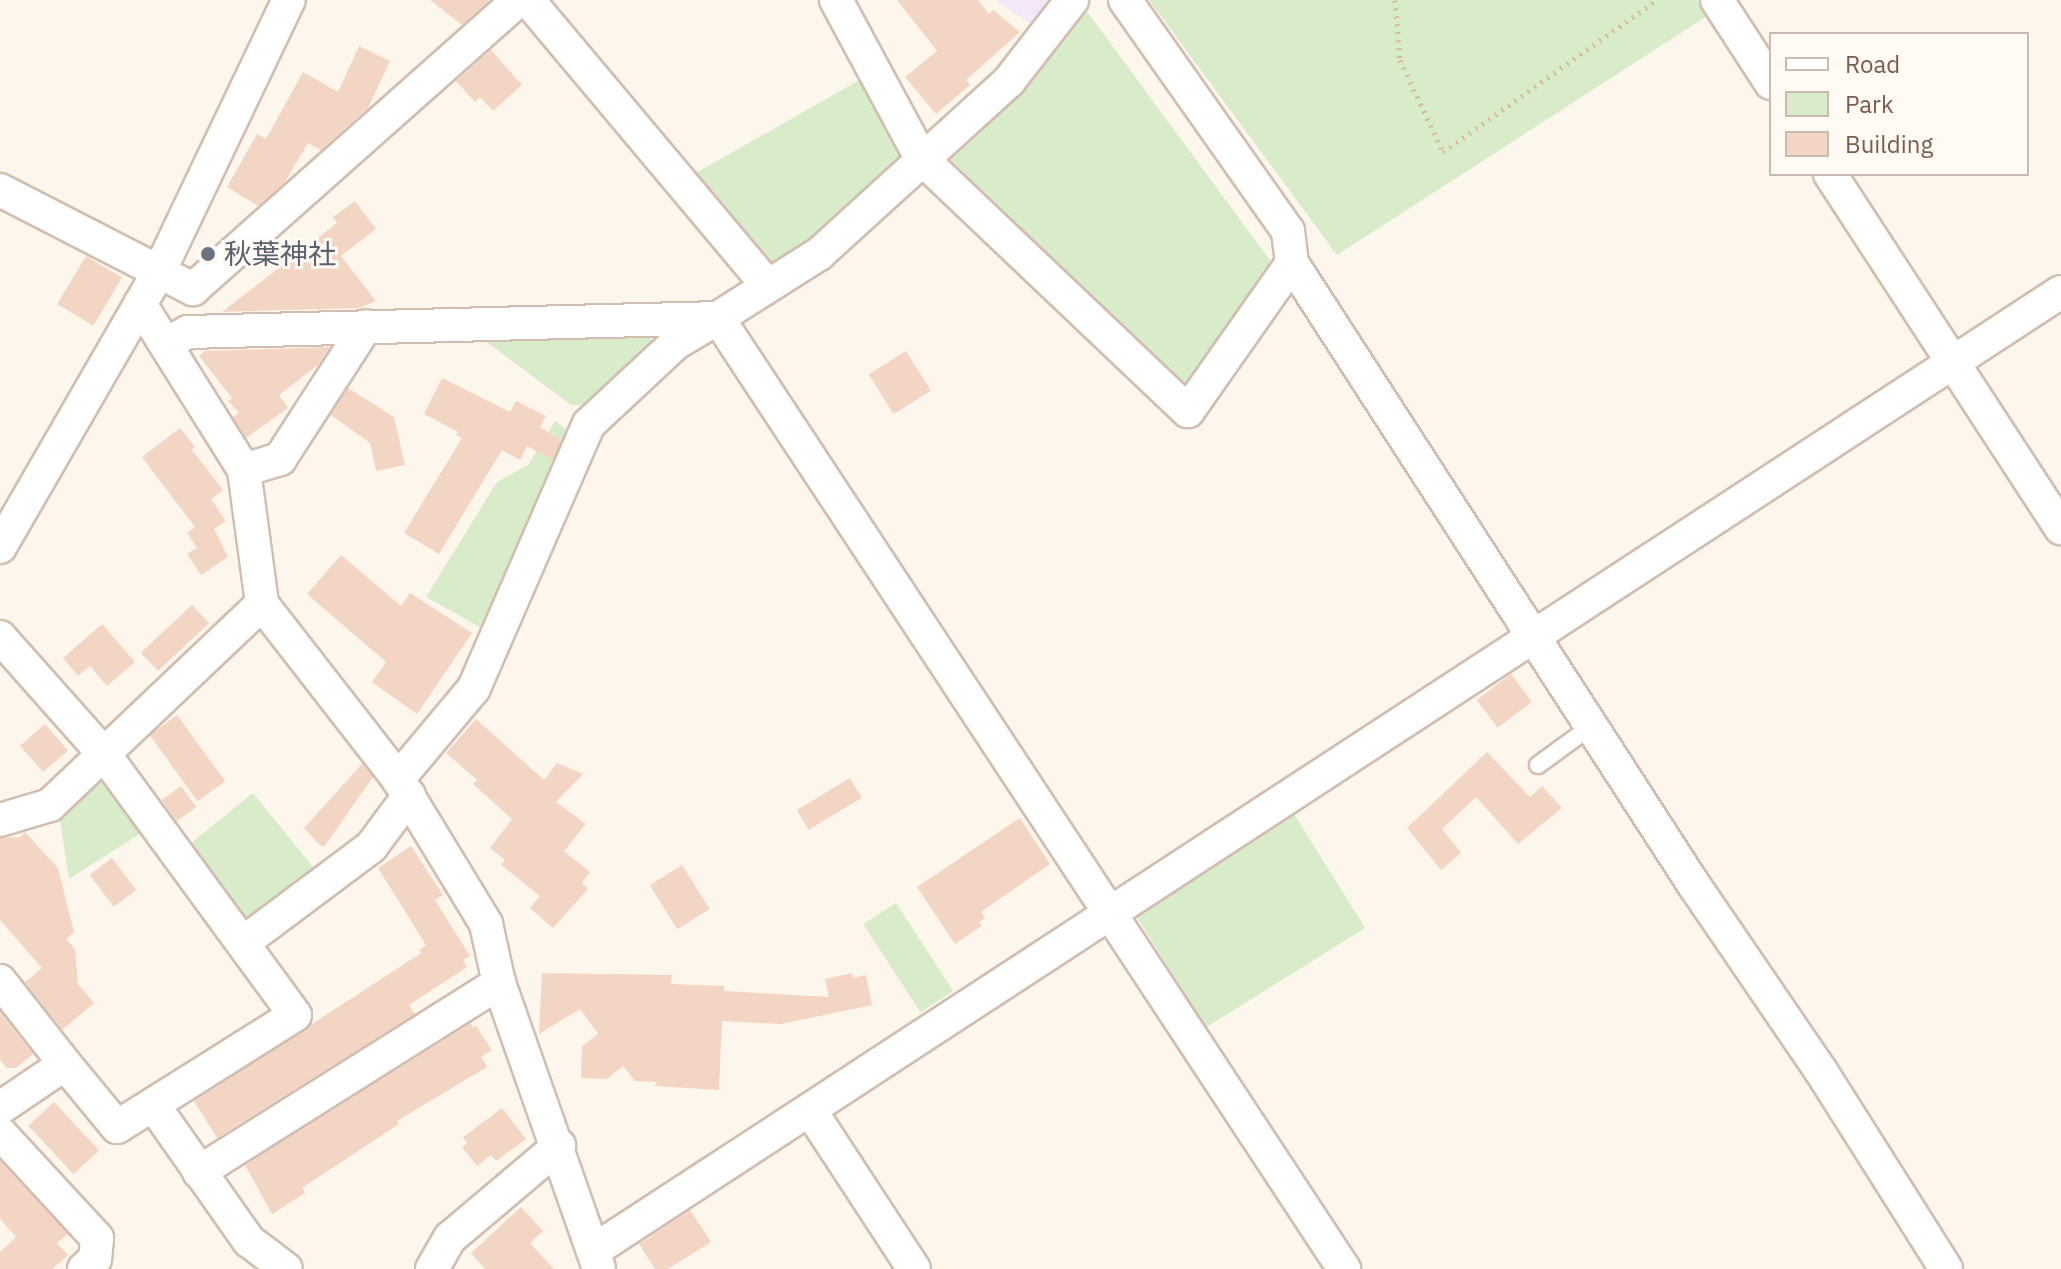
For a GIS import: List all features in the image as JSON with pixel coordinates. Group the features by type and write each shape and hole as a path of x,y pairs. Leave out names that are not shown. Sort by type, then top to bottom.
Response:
{"street":[{"path":"0,547 159,272 289,0"},
{"path":"0,190 193,289 519,0"},
{"path":"528,0 768,286"},
{"path":"836,0 921,158 1188,411 1292,263"},
{"path":"244,942 371,847 404,788 474,688 589,424 676,343 819,254 1009,81 1072,0"},
{"path":"1125,0 1288,231 1292,263 1694,885 1821,1071 1946,1269"},
{"path":"1717,0 1769,80"},
{"path":"1831,176 2061,528"},
{"path":"140,304 244,470 262,604 404,788 486,924 499,983 559,1146 596,1260 810,1110 2061,292"},
{"path":"167,344 188,332 718,318"},
{"path":"718,318 1344,1269"},
{"path":"244,470 280,459 366,326"},
{"path":"0,820 50,805 262,604"},
{"path":"0,637 104,754 295,1015 117,1127 0,981"},
{"path":"199,1172 499,983"},
{"path":"0,1108 65,1064"},
{"path":"154,1106 249,1241 286,1269"},
{"path":"810,1110 914,1269"},
{"path":"0,1133 97,1238 95,1259 84,1269"},
{"path":"432,1269 450,1238 559,1146"}],"lane":[{"path":"1538,765 1593,725"}],"path":[{"path":"1395,0 1400,60 1443,152 1647,3 1657,0"}],"shaded area":[{"path":"995,0 1050,0 1032,25"}],"green space":[{"path":"1149,0 1697,0 1707,16 1337,255"},
{"path":"1086,10 1272,263 1200,383 1185,391 946,166 952,154 1020,89"},
{"path":"863,78 901,154 897,168 769,278 680,182"},
{"path":"646,329 656,349 593,405 571,405 481,338"},
{"path":"555,421 575,436 485,630 426,597 497,482 528,465"},
{"path":"96,776 111,781 146,830 69,879 59,814"},
{"path":"253,793 313,868 248,920 188,846"},
{"path":"1292,811 1365,928 1206,1028 1133,911"},
{"path":"896,903 953,991 920,1012 863,924"}],"building":[{"path":"430,0 490,0 462,25"},
{"path":"897,0 978,0 989,14 993,10 1020,32 966,80 970,85 936,114 905,77 937,51"},
{"path":"359,46 390,61 368,108 321,150 308,143 285,182 258,206 227,187 257,134 266,139 303,72 338,92"},
{"path":"491,50 522,85 493,111 480,97 475,102 456,81"},
{"path":"355,201 376,229 341,256 376,301 360,308 222,312 337,223 333,217"},
{"path":"86,256 122,278 93,326 57,304"},
{"path":"330,347 318,365 279,395 288,408 246,438 233,417 239,413 228,401 232,398 199,356 205,351"},
{"path":"906,351 931,391 894,414 869,374"},
{"path":"442,378 510,412 516,401 546,416 540,427 561,440 553,460 527,446 520,460 502,450 439,554 404,533 462,438 456,435 458,432 424,414"},
{"path":"348,388 394,417 405,465 376,471 370,443 331,415"},
{"path":"180,428 195,447 192,450 223,490 211,499 226,521 214,529 228,557 201,575 187,554 197,548 187,533 195,527 142,457"},
{"path":"341,555 401,606 410,593 472,633 417,714 372,682 386,662 307,594"},
{"path":"192,605 209,623 158,671 141,653"},
{"path":"102,624 135,662 107,686 90,666 78,676 63,658"},
{"path":"1511,674 1532,702 1498,728 1477,700"},
{"path":"177,715 225,781 198,801 149,735"},
{"path":"476,719 544,780 557,763 583,774 556,802 586,824 564,851 590,872 582,883 588,889 553,928 530,908 540,896 501,865 505,860 490,848 512,819 473,784 477,780 446,753"},
{"path":"45,724 68,750 43,772 20,746"},
{"path":"1487,752 1530,797 1542,786 1562,808 1518,844 1476,797 1442,829 1461,853 1441,870 1407,828"},
{"path":"362,764 373,777 324,847 304,828"},
{"path":"850,778 862,798 809,830 797,810"},
{"path":"181,786 196,807 177,821 162,800"},
{"path":"1020,818 1050,864 981,912 985,918 979,922 982,926 955,944 917,887"},
{"path":"25,832 58,868 74,932 66,939 75,949 78,984 94,1003 62,1030 25,982 42,968 0,920 0,838 20,837"},
{"path":"411,846 443,895 435,900 470,956 463,960 467,967 409,1005 415,1014 217,1138 194,1101 421,953 419,950 426,945 378,868"},
{"path":"112,858 136,890 114,907 90,875"},
{"path":"682,865 710,909 677,929 650,885"},
{"path":"542,973 672,975 671,984 724,986 724,991 829,997 825,979 852,973 853,978 866,975 872,1005 781,1024 722,1021 719,1090 655,1086 656,1082 635,1081 623,1066 607,1079 581,1078 582,1046 598,1034 580,1009 539,1034"},
{"path":"0,1012 33,1054 16,1068 7,1068 0,1060"},
{"path":"471,1023 492,1050 481,1057 487,1067 397,1121 399,1124 302,1188 305,1193 272,1214 245,1165"},
{"path":"54,1102 99,1150 73,1174 28,1126"},
{"path":"502,1108 526,1139 496,1161 491,1155 477,1166 462,1147 467,1143 463,1137"},
{"path":"0,1161 68,1234 57,1243 68,1255 52,1269 0,1269 0,1252 16,1237 0,1219"},
{"path":"521,1207 543,1231 530,1243 554,1269 485,1269 471,1253"},
{"path":"690,1210 711,1242 668,1269 655,1269 639,1244"}],"place":[{"name":"秋葉神社","path":"208,254"}]}
